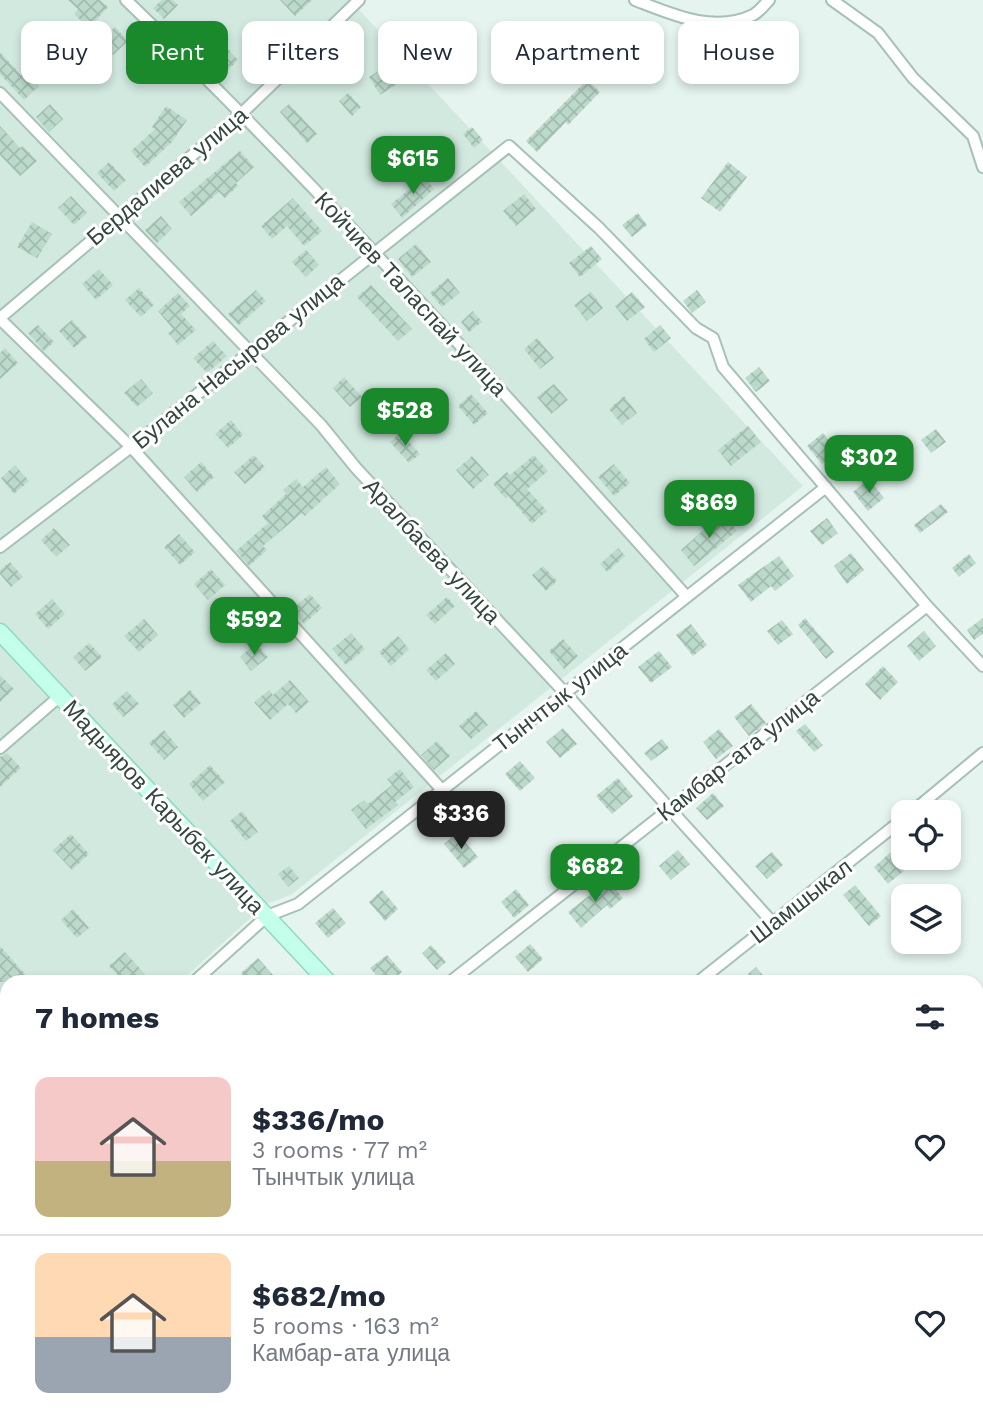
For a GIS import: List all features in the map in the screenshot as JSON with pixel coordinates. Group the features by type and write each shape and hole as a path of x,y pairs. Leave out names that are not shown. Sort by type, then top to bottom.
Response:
{"street":[{"name":"Койчиев Таласпай улица","path":"126,0 241,114 479,365 687,597"},
{"name":"Бердалиева улица","path":"0,318 241,114 359,0"},
{"path":"635,0 683,19 726,23 754,14 769,0"},
{"path":"832,0 878,33 913,78 972,136 983,167"},
{"name":"Аралбаева улица","path":"0,93 321,425 356,468 773,923"},
{"name":"Булана Насырова улица","path":"0,547 131,447 509,146 599,228 696,328 713,338 723,367 826,487"},
{"path":"0,318 131,447 442,790"},
{"path":"826,487 927,606 983,666"},
{"name":"Тынчтык улица","path":"202,975 267,916 298,904 826,487"},
{"name":"Камбар-ата улица","path":"459,975 927,606"},
{"name":"Мадыяров Карыбек улица","path":"0,632 322,975"},
{"path":"0,748 60,696"},
{"path":"926,800 983,753"},
{"name":"Шамшыкал","path":"707,975 891,829"}],"shaded area":[{"path":"0,0 350,0 378,30 378,84 428,84 803,486 291,895 266,904 188,975 0,975"}],"building":[{"path":"68,0 100,0 108,7 95,21 82,21 74,14 78,9"},
{"path":"162,0 173,0 178,5 164,19 153,8"},
{"path":"280,0 312,0 295,16"},
{"path":"115,27 126,39 126,43 113,55 112,54 112,30"},
{"path":"228,49 238,60 228,70"},
{"path":"0,52 21,75 21,84 39,86 24,100 0,74"},
{"path":"378,71 378,84 397,84 380,95 369,77"},
{"path":"583,84 591,84 600,92 537,152 526,141"},
{"path":"348,93 361,107 352,116 339,101"},
{"path":"50,104 63,119 49,132 36,117"},
{"path":"289,104 317,134 307,143 280,112"},
{"path":"166,106 187,120 172,142 145,167 131,151 155,129 152,127"},
{"path":"0,126 20,148 23,146 37,161 20,176 0,155"},
{"path":"472,127 483,140 474,148 463,134"},
{"path":"240,151 254,167 236,183 238,186 225,198 219,192 191,216 179,202"},
{"path":"109,162 126,180 114,191 97,173"},
{"path":"728,162 747,177 720,212 701,198"},
{"path":"422,174 434,189 402,218 391,204 411,188 408,185"},
{"path":"524,194 536,209 516,226 503,211"},
{"path":"71,196 87,213 74,225 58,208"},
{"path":"293,198 322,231 304,246 287,226 272,239 261,226"},
{"path":"638,213 647,225 632,237 622,225"},
{"path":"161,216 172,229 157,243 145,230"},
{"path":"32,222 52,234 37,258 17,247"},
{"path":"416,244 431,262 412,277 398,259"},
{"path":"591,246 602,259 580,277 569,263"},
{"path":"306,250 319,265 306,277 292,262"},
{"path":"99,269 113,285 96,300 82,284"},
{"path":"448,278 460,293 442,307 430,293"},
{"path":"371,285 412,329 398,341 357,297"},
{"path":"139,288 154,305 141,317 125,300"},
{"path":"256,290 266,301 239,325 228,314"},
{"path":"697,290 706,302 692,313 683,301"},
{"path":"591,292 603,308 587,321 574,305"},
{"path":"632,292 645,307 627,321 615,306"},
{"path":"178,293 190,306 181,314 196,330 178,345 168,333 173,329 158,311"},
{"path":"473,311 482,322 469,332 461,322"},
{"path":"72,320 87,337 74,348 59,331"},
{"path":"38,325 54,342 44,351 28,333"},
{"path":"660,325 671,338 654,352 644,339"},
{"path":"537,338 554,358 540,369 524,349"},
{"path":"213,341 227,356 207,373 193,358"},
{"path":"5,348 18,363 0,379 0,353"},
{"path":"759,367 770,381 756,392 745,378"},
{"path":"344,377 362,397 350,407 333,388"},
{"path":"141,379 153,393 137,407 124,393"},
{"path":"554,384 568,400 551,414 537,397"},
{"path":"471,394 488,413 474,425 458,406"},
{"path":"624,396 637,413 622,425 609,409"},
{"path":"417,400 429,414 413,428 401,414"},
{"path":"231,420 243,435 228,448 215,434"},
{"path":"748,426 761,442 731,466 718,450"},
{"path":"936,429 946,442 931,453 921,440"},
{"path":"401,433 420,454 409,463 390,442"},
{"path":"823,433 838,452 822,464 807,446"},
{"path":"254,455 265,467 245,484 234,472"},
{"path":"534,455 548,471 527,489 547,511 532,524 508,496 506,499 493,484 507,472 510,475"},
{"path":"472,456 489,475 473,489 456,470"},
{"path":"201,462 214,477 197,492 184,477"},
{"path":"614,464 630,483 614,496 598,477"},
{"path":"15,465 29,481 14,494 1,478"},
{"path":"326,467 340,484 305,516 302,513 263,546 267,550 249,566 236,551 268,523 262,516 286,494 283,490 296,479 303,487"},
{"path":"869,479 884,498 868,511 853,492"},
{"path":"941,504 948,512 920,533 914,525"},
{"path":"723,513 737,531 694,566 681,550"},
{"path":"827,518 838,533 822,545 810,531"},
{"path":"54,528 70,545 56,557 41,540"},
{"path":"179,534 195,552 180,565 164,547"},
{"path":"618,548 625,556 607,572 600,564"},
{"path":"851,553 864,570 847,584 834,566"},
{"path":"969,554 976,563 959,577 952,568"},
{"path":"779,556 794,576 775,591 771,586 751,602 738,585"},
{"path":"10,562 23,577 11,587 0,574 0,570"},
{"path":"543,566 557,581 546,591 532,575"},
{"path":"211,569 225,585 208,600 194,584"},
{"path":"310,594 322,608 304,624 292,609"},
{"path":"447,597 455,606 435,624 426,615"},
{"path":"52,599 65,614 48,629 35,614"},
{"path":"805,618 834,652 826,659 798,625"},
{"path":"983,618 983,634 974,640 967,630"},
{"path":"144,619 158,635 139,652 124,636"},
{"path":"782,620 793,634 778,645 767,631"},
{"path":"691,624 707,645 693,656 676,635"},
{"path":"924,631 936,646 919,661 907,646"},
{"path":"351,633 365,649 346,665 332,649"},
{"path":"398,636 409,649 391,666 379,652"},
{"path":"563,639 578,656 564,669 549,651"},
{"path":"89,643 102,657 85,671 73,657"},
{"path":"256,643 268,657 251,671 240,657"},
{"path":"659,651 672,667 651,683 638,667"},
{"path":"446,653 455,664 436,681 426,670"},
{"path":"883,666 898,682 880,700 865,684"},
{"path":"0,675 14,689 0,702"},
{"path":"290,680 309,702 296,713 288,704 270,720 254,702 269,690 273,695"},
{"path":"190,690 201,703 184,718 173,705"},
{"path":"127,691 139,704 123,717 112,704"},
{"path":"751,704 766,723 749,736 734,717"},
{"path":"476,711 488,725 471,739 459,726"},
{"path":"805,724 823,745 814,752 796,731"},
{"path":"563,728 577,744 560,758 546,742"},
{"path":"719,729 733,746 716,759 703,742"},
{"path":"164,730 178,747 164,760 149,743"},
{"path":"662,739 669,748 651,761 644,753"},
{"path":"437,741 450,756 434,770 421,755"},
{"path":"7,753 21,768 0,787 0,757"},
{"path":"520,761 535,778 520,791 505,774"},
{"path":"210,765 225,782 203,801 189,784"},
{"path":"400,769 414,787 395,802 398,805 366,829 351,810 364,800 368,804 392,785 387,779"},
{"path":"618,778 633,796 612,814 596,796"},
{"path":"713,793 724,806 707,820 696,808"},
{"path":"242,811 258,832 246,841 230,821"},
{"path":"457,833 478,857 464,868 444,844"},
{"path":"71,834 89,854 72,870 53,850"},
{"path":"678,850 690,864 671,880 659,866"},
{"path":"772,852 783,865 767,879 755,866"},
{"path":"891,852 891,870 905,870 888,884 874,867"},
{"path":"289,866 299,878 288,887 278,874"},
{"path":"608,881 623,898 610,909 607,905 581,928 568,912"},
{"path":"855,885 881,916 869,926 843,895"},
{"path":"516,889 529,905 514,918 501,902"},
{"path":"382,890 398,909 385,921 369,902"},
{"path":"333,908 346,923 328,938 315,923"},
{"path":"73,909 89,928 77,938 61,920"},
{"path":"530,944 543,959 528,972 515,957"},
{"path":"431,945 446,962 437,970 422,953"},
{"path":"0,946 26,975 0,975"},
{"path":"125,952 145,974 117,975 109,966"},
{"path":"387,955 402,972 398,975 376,975 370,968"},
{"path":"258,958 273,975 243,975 241,973"},
{"path":"756,967 763,975 749,975"}]}
